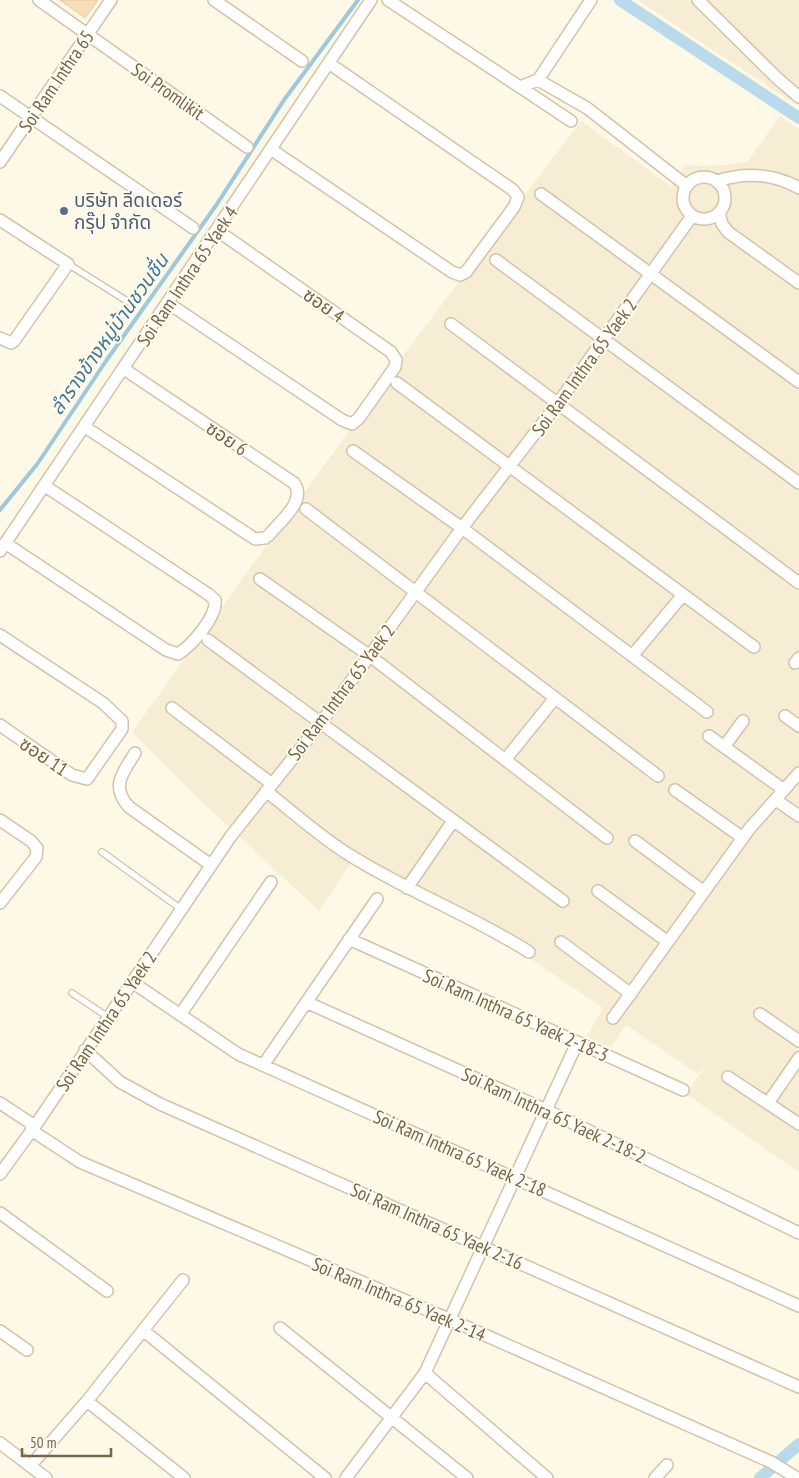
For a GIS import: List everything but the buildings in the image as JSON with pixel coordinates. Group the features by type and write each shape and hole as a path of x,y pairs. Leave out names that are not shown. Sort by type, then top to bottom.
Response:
{"street":[{"name":"Soi Promlikit","path":"39,0 248,147"},
{"name":"Soi Ram Inthra 65","path":"0,162 111,0"},
{"path":"214,0 302,61"},
{"name":"Soi Ram Inthra 65 Yaek 4","path":"3,547 218,231 371,0"},
{"path":"388,0 570,122"},
{"path":"520,87 538,80 592,0"},
{"path":"698,0 777,78 799,97"},
{"path":"272,150 452,272 460,275 466,272 514,207 518,197 513,190 330,64"},
{"path":"538,80 587,108 687,186"},
{"path":"0,96 193,228"},
{"path":"717,181 747,174 788,182 799,188"},
{"path":"698,178 711,178 717,181 725,193 723,208 719,214 706,219 692,216 684,205 684,192 687,186 698,178"},
{"path":"541,194 799,382"},
{"path":"719,214 722,224 728,232 799,284"},
{"name":"Soi Ram Inthra 65 Yaek 2","path":"0,1174 211,865 269,787 320,724 462,528 558,403 692,216"},
{"path":"0,220 68,264 14,340 11,343 3,341"},
{"name":"ซอย 4","path":"168,303 342,420 352,424 359,418 395,367 396,360 391,352 218,231"},
{"path":"496,260 799,483"},
{"path":"452,324 799,582"},
{"name":"ซอย 6","path":"85,427 255,539 265,538 297,501 299,494 294,483 124,369"},
{"path":"397,383 682,596 754,647"},
{"path":"353,450 462,528 707,712"},
{"path":"3,547 166,650 178,654 204,636 215,612 215,600 45,486"},
{"path":"306,509 658,776"},
{"path":"260,579 370,656 607,838"},
{"path":"632,656 682,596"},
{"name":"ซอย 11","path":"0,635 103,703 122,720 122,729 87,779 78,778 0,725"},
{"path":"204,636 320,724 563,901"},
{"path":"505,760 555,698"},
{"path":"172,708 346,853 407,888 496,932 530,952"},
{"path":"785,716 799,726"},
{"path":"724,747 743,721"},
{"path":"709,736 784,790"},
{"path":"136,753 122,774 118,788 120,797 129,807 211,865"},
{"path":"613,1018 743,838 799,773"},
{"path":"675,790 743,838"},
{"path":"776,800 799,816"},
{"path":"0,820 31,841 37,848 36,856 0,903"},
{"path":"407,888 454,821"},
{"path":"635,841 704,892"},
{"path":"180,1015 271,882"},
{"path":"598,891 668,942"},
{"path":"264,1064 377,899"},
{"name":"Soi Ram Inthra 65 Yaek 2-18-3","path":"349,939 683,1090"},
{"path":"561,942 631,994"},
{"name":"Soi Ram Inthra 65 Yaek 2-18","path":"132,982 238,1054 264,1064 799,1306"},
{"name":"Soi Ram Inthra 65 Yaek 2-18-2","path":"306,1002 546,1110 799,1232"},
{"path":"760,1014 799,1041"},
{"path":"346,1478 425,1374 451,1320 482,1246 577,1043"},
{"name":"Soi Ram Inthra 65 Yaek 2-16","path":"85,1050 120,1082 139,1094 799,1387"},
{"path":"768,1103 799,1058"},
{"path":"728,1076 799,1124"},
{"name":"Soi Ram Inthra 65 Yaek 2-14","path":"0,1103 80,1162 451,1320 771,1462 794,1476"},
{"path":"0,1213 107,1291"},
{"path":"31,1465 87,1401 183,1280"},
{"path":"280,1328 467,1478"},
{"path":"0,1331 27,1350"},
{"path":"144,1331 325,1478"},
{"path":"425,1374 547,1478"},
{"path":"87,1401 184,1478"},
{"path":"0,1443 46,1478"},
{"path":"656,1478 666,1465"}],"lane":[{"path":"68,264 127,301"},
{"path":"102,852 181,909"},
{"path":"72,993 108,1017"}],"shaded area":[{"path":"638,0 799,0 799,106 702,43"},
{"path":"780,116 799,129 799,1172 686,1094 710,1059 698,1074 626,1025 610,1049 587,1036 603,1008 531,959 406,891 351,863 319,911 201,801 132,732 405,353 581,121 671,186 686,164 695,166 726,165 748,161"}],"waterway":[{"name":"ลำรางข้างหมู่บ้านชวนชื่น","path":"0,510 38,463 106,361 217,204 284,100 358,0"},
{"path":"620,0 799,118"},
{"path":"760,1478 799,1444"}],"place":[{"name":"บริษัท ลีดเดอร์ กรุ๊ป จำกัด","path":"64,211"}]}
